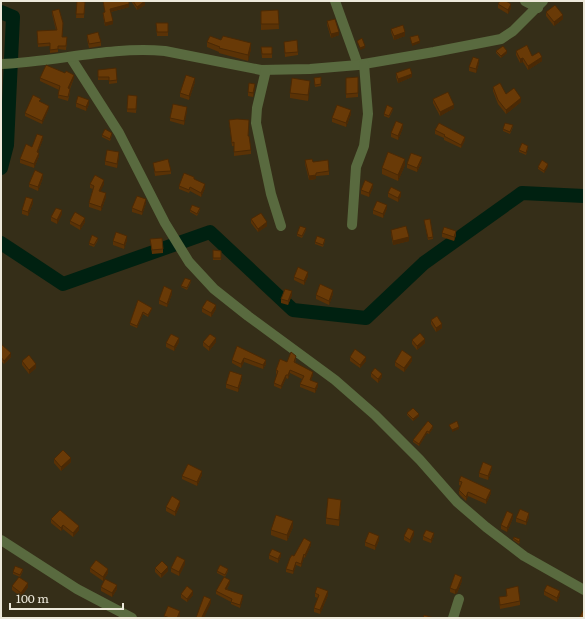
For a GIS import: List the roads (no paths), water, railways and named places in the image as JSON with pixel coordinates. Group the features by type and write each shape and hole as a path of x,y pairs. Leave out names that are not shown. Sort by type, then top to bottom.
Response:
{"street":[{"path":"335,1 361,64 368,114 364,146 356,168 352,225"},
{"path":"525,1 541,4"},
{"path":"1,64 149,49 261,70 310,69 361,64 501,39 513,31 541,4"},
{"path":"71,58 119,133 148,193 169,230 189,262 214,289 335,380 370,410 420,460 457,502 491,532 524,556 584,590"},
{"path":"266,70 257,108 256,123 281,226"},
{"path":"1,540 93,598 132,618"},
{"path":"453,618 459,599"}],"waterway":[{"path":"1,12 13,17 7,145 1,168"},
{"path":"1,243 63,284 210,232 293,310 366,318 424,263 522,193 584,196"}]}
